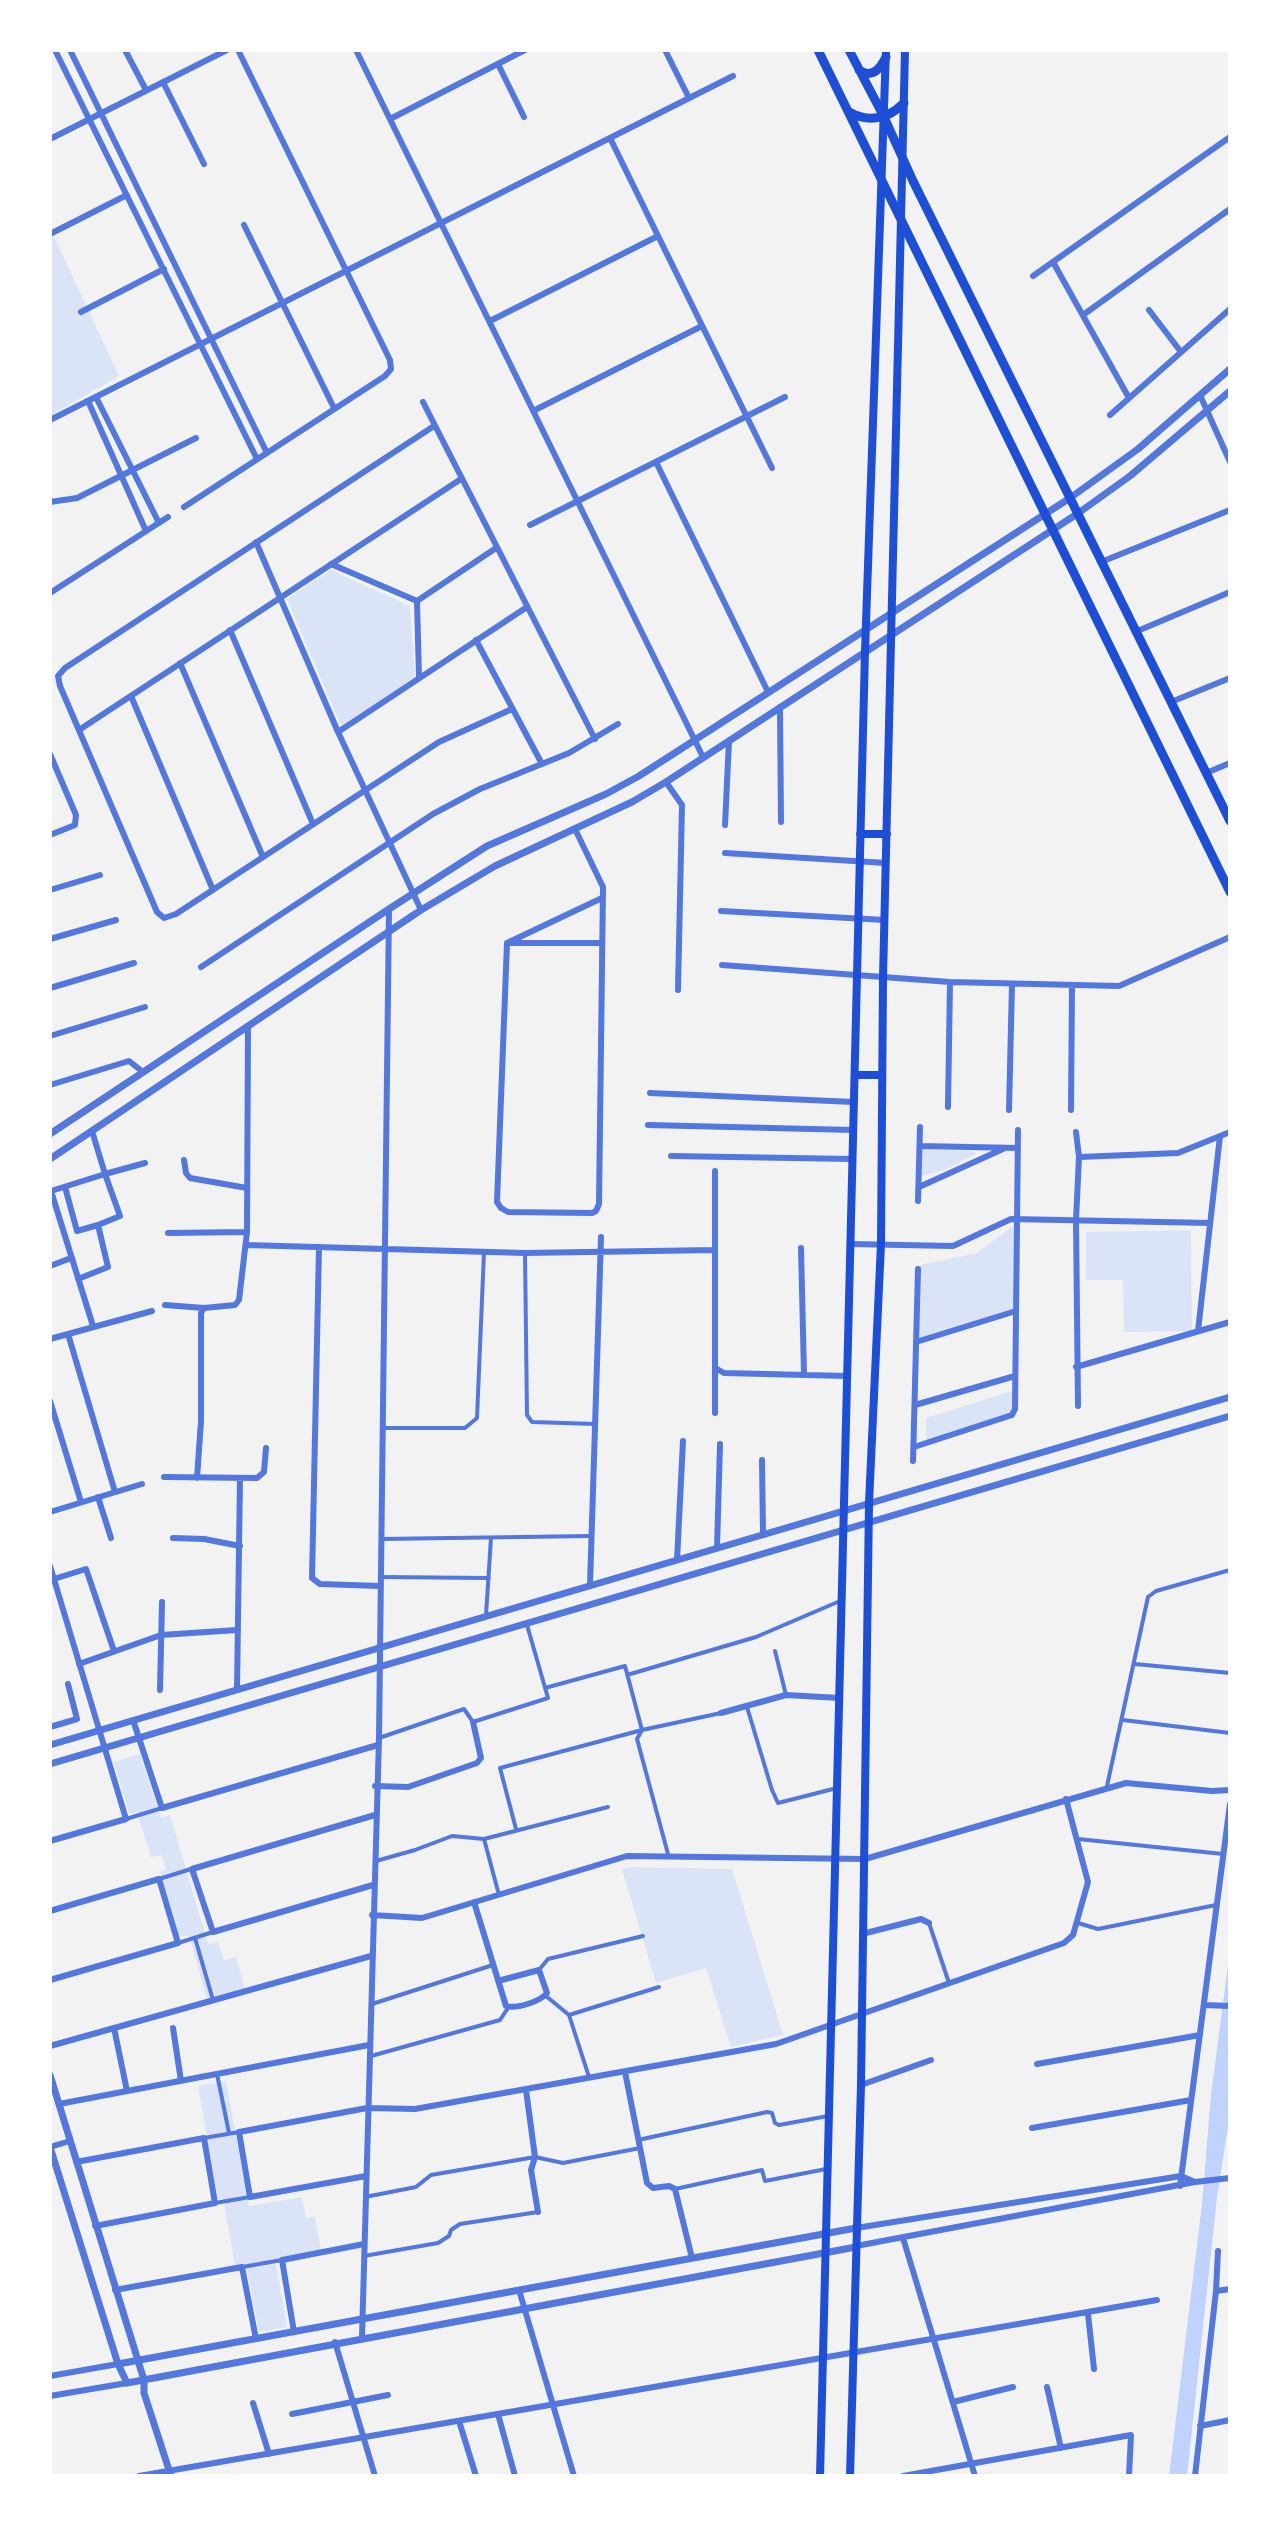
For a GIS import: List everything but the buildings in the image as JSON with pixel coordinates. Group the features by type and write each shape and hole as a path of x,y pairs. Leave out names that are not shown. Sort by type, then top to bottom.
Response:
{"main road":[{"path":"818,50 1230,892"},
{"path":"849,50 1230,821"},
{"path":"850,2476 861,2085 869,1503 881,1244 883,978 905,50"},
{"path":"858,68 864,73 874,73 880,68 886,54"},
{"path":"820,2476 860,834 886,54"},
{"path":"849,112 869,119 884,117 904,103"},
{"path":"860,834 887,834"},
{"path":"855,1075 882,1075"}],"street":[{"path":"55,50 257,459"},
{"path":"70,50 267,453"},
{"path":"125,50 146,90"},
{"path":"50,139 227,50"},
{"path":"184,507 385,376 391,369 390,360 238,50"},
{"path":"356,50 703,757"},
{"path":"390,119 525,50"},
{"path":"665,50 689,98"},
{"path":"498,64 524,117"},
{"path":"50,420 733,76"},
{"path":"163,82 204,164"},
{"path":"1033,276 1230,137"},
{"path":"610,138 772,468"},
{"path":"50,234 127,195"},
{"path":"1083,315 1230,209"},
{"path":"244,225 334,408"},
{"path":"490,321 658,236"},
{"path":"1053,262 1129,398"},
{"path":"81,312 164,269"},
{"path":"1110,415 1230,309"},
{"path":"1149,310 1181,352"},
{"path":"1223,315 1230,324"},
{"path":"533,411 702,326"},
{"path":"50,1134 487,846 606,794 1046,514 1138,449 1230,369"},
{"path":"50,1159 421,910 495,866 632,802 729,741 1077,514 1130,476 1230,391"},
{"path":"1200,395 1230,462"},
{"path":"96,397 159,523"},
{"path":"530,525 785,397"},
{"path":"88,401 146,531"},
{"path":"423,402 595,739"},
{"path":"434,426 65,668 58,676 60,686 157,912 164,918 213,890 439,742 512,709"},
{"path":"50,502 77,498 196,438"},
{"path":"656,462 768,692"},
{"path":"79,730 461,479"},
{"path":"1101,562 1230,510"},
{"path":"50,593 168,517"},
{"path":"256,542 338,732 421,910"},
{"path":"417,601 496,548"},
{"path":"331,564 417,601"},
{"path":"1135,632 1230,592"},
{"path":"417,601 419,677"},
{"path":"338,732 527,607"},
{"path":"230,630 313,824"},
{"path":"476,640 542,764"},
{"path":"180,663 263,857"},
{"path":"1171,702 1230,678"},
{"path":"131,696 213,890"},
{"path":"780,707 781,822"},
{"path":"201,967 433,814 480,789 595,739 618,724"},
{"path":"725,825 729,741"},
{"path":"50,755 76,815 75,825 50,835"},
{"path":"1206,773 1230,763"},
{"path":"50,779 60,776"},
{"path":"666,782 682,805 678,990"},
{"path":"507,943 497,1202 508,1212 588,1214 596,1211 599,1204 603,887 575,829"},
{"path":"725,853 886,863"},
{"path":"50,890 100,875"},
{"path":"507,943 602,898"},
{"path":"362,2337 378,1741 389,909"},
{"path":"721,911 885,920"},
{"path":"50,939 116,920"},
{"path":"722,965 950,982 1119,986 1230,937"},
{"path":"507,943 602,943"},
{"path":"50,988 134,963"},
{"path":"948,1107 950,982"},
{"path":"1009,1110 1012,984"},
{"path":"1071,1110 1072,985"},
{"path":"50,1036 145,1007"},
{"path":"165,1305 204,1308 237,1304 247,1232 248,1027"},
{"path":"50,1085 129,1061 143,1072"},
{"path":"650,1093 854,1102"},
{"path":"99,1102 110,1119"},
{"path":"648,1125 853,1130"},
{"path":"918,1201 920,1127"},
{"path":"914,1447 1012,1415 1015,1409 1018,1130"},
{"path":"64,1235 120,1216 92,1131"},
{"path":"1076,1132 1079,1157 1076,1220 1078,1406"},
{"path":"1079,1157 1178,1153 1230,1132"},
{"path":"1198,1331 1220,1136"},
{"path":"920,1146 1018,1148"},
{"path":"919,1187 1007,1148"},
{"path":"671,1156 852,1159"},
{"path":"184,1160 186,1175 190,1178 247,1188"},
{"path":"93,1326 51,1189 145,1163"},
{"path":"715,1171 715,1413"},
{"path":"65,1187 77,1231"},
{"path":"850,1244 953,1246 1011,1219 1210,1223"},
{"path":"78,1279 108,1267 98,1225"},
{"path":"168,1233 247,1232"},
{"path":"590,1585 601,1237"},
{"path":"246,1245 601,1254 714,1250"},
{"path":"319,1247 312,1578 320,1584 380,1586"},
{"path":"801,1248 804,1374"},
{"path":"383,1428 465,1428 477,1418 484,1252"},
{"path":"525,1253 527,1415 532,1422 595,1424"},
{"path":"50,1266 71,1258"},
{"path":"913,1461 918,1269"},
{"path":"197,1478 201,1421 201,1313 204,1308"},
{"path":"50,1339 152,1311"},
{"path":"916,1342 1016,1311"},
{"path":"1076,1367 1230,1322"},
{"path":"68,1334 115,1492"},
{"path":"717,1369 724,1373 847,1376"},
{"path":"915,1405 1015,1376"},
{"path":"50,1745 1230,1397"},
{"path":"50,1401 81,1502"},
{"path":"50,1764 1230,1416"},
{"path":"677,1560 683,1441"},
{"path":"717,1548 720,1444"},
{"path":"164,1477 257,1478 264,1472 266,1448"},
{"path":"762,1460 763,1535"},
{"path":"237,1689 240,1478"},
{"path":"50,1512 142,1484"},
{"path":"98,1497 111,1538"},
{"path":"381,1539 592,1536"},
{"path":"173,1538 204,1539 240,1546"},
{"path":"486,1615 491,1538"},
{"path":"50,1566 126,1819"},
{"path":"54,1579 86,1569 114,1651"},
{"path":"1107,1786 1148,1597 1156,1591 1230,1570"},
{"path":"380,1577 489,1578"},
{"path":"627,1675 756,1637 842,1601"},
{"path":"160,1690 162,1602"},
{"path":"473,1722 548,1698 527,1623"},
{"path":"79,1664 161,1635 237,1630"},
{"path":"775,1651 786,1695"},
{"path":"1135,1664 1230,1673"},
{"path":"545,1688 625,1666 642,1730 637,1739 668,1854"},
{"path":"50,1727 77,1719 68,1684"},
{"path":"516,1829 500,1768 786,1695 840,1698"},
{"path":"746,1704 778,1803 837,1788"},
{"path":"50,1841 378,1741 464,1709 473,1722 480,1761 408,1787 375,1786"},
{"path":"133,1720 162,1808"},
{"path":"1123,1720 1230,1733"},
{"path":"372,1915 422,1918 627,1856 668,1854 865,1859 1107,1786 1138,1782 1212,1791 1230,1790"},
{"path":"76,2162 367,2108 415,2109 776,2044 1064,1943 1070,1940 1078,1923 1088,1882 1066,1799"},
{"path":"1180,2186 1230,1804"},
{"path":"373,1861 452,1836 484,1839 608,1807"},
{"path":"50,1911 375,1815"},
{"path":"484,1839 499,1895"},
{"path":"1078,1839 1223,1854"},
{"path":"192,1869 213,1932"},
{"path":"159,1879 178,1943"},
{"path":"50,1980 373,1885"},
{"path":"474,1902 508,2008"},
{"path":"1078,1923 1098,1929 1217,1904"},
{"path":"862,1934 921,1919 929,1923 949,1983"},
{"path":"498,1981 539,1970 548,1959 643,1936"},
{"path":"195,1938 213,2000"},
{"path":"50,2046 371,1956"},
{"path":"370,2005 493,1965"},
{"path":"539,1970 546,1995 569,2015 590,2078"},
{"path":"569,2015 659,1987"},
{"path":"368,2057 500,2020 508,2008 546,1995"},
{"path":"1204,2005 1230,2006"},
{"path":"114,2028 127,2091"},
{"path":"173,2028 181,2081"},
{"path":"1037,2064 1200,2035"},
{"path":"59,2104 369,2045"},
{"path":"861,2085 931,2060"},
{"path":"625,2072 649,2186 675,2189 762,2170 765,2181 826,2169"},
{"path":"217,2074 229,2133"},
{"path":"50,2075 144,2380 144,2393 171,2473"},
{"path":"364,2256 438,2243 460,2224 538,2212 531,2170 535,2157 526,2090"},
{"path":"1032,2128 1191,2100"},
{"path":"365,2197 416,2187 431,2175 535,2157 563,2163 767,2112 772,2113 775,2123 779,2125 828,2116"},
{"path":"239,2132 250,2197"},
{"path":"204,2138 215,2203"},
{"path":"70,2141 50,2147 118,2364 127,2383 144,2393"},
{"path":"95,2226 366,2176"},
{"path":"50,2376 856,2228 1181,2176 1195,2182"},
{"path":"50,2396 1195,2182 1230,2178"},
{"path":"675,2189 692,2258"},
{"path":"903,2238 975,2476"},
{"path":"115,2290 364,2244"},
{"path":"1195,2476 1218,2251"},
{"path":"282,2260 294,2332"},
{"path":"242,2267 256,2339"},
{"path":"1216,2291 1230,2289"},
{"path":"519,2290 574,2476"},
{"path":"139,2476 171,2473 1157,2300"},
{"path":"1088,2314 1094,2369"},
{"path":"335,2342 375,2476"},
{"path":"953,2402 1013,2387"},
{"path":"1047,2387 1061,2448"},
{"path":"292,2414 388,2395"},
{"path":"253,2403 269,2454"},
{"path":"498,2414 515,2476"},
{"path":"1200,2426 1230,2420"},
{"path":"459,2421 476,2476"},
{"path":"903,2476 1131,2435 1129,2476"}],"shaded area":[{"path":"50,228 119,376 50,416"},
{"path":"331,570 410,606 415,677 341,726 287,599"},
{"path":"922,1149 977,1153 945,1170 922,1176"},
{"path":"1017,1223 1016,1311 916,1342 920,1265 977,1253"},
{"path":"1191,1230 1192,1331 1124,1332 1123,1280 1086,1280 1086,1232"},
{"path":"1015,1390 1012,1415 926,1443 926,1418"},
{"path":"140,1754 161,1818 170,1815 208,1944 218,1942 224,1960 236,1957 245,1988 207,1999 189,1935 179,1937 160,1872 166,1870 162,1855 151,1857 137,1812 129,1814 114,1762"},
{"path":"622,1869 732,1869 783,2035 731,2047 706,1968 656,1983"},
{"path":"226,2081 249,2206 302,2197 306,2218 315,2217 321,2250 275,2259 287,2327 259,2332 246,2264 235,2265 223,2199 218,2199 198,2086"}],"water":[{"path":"1230,1950 1230,2114 1217,2197 1187,2476 1169,2476 1202,2204 1211,2095"}]}
